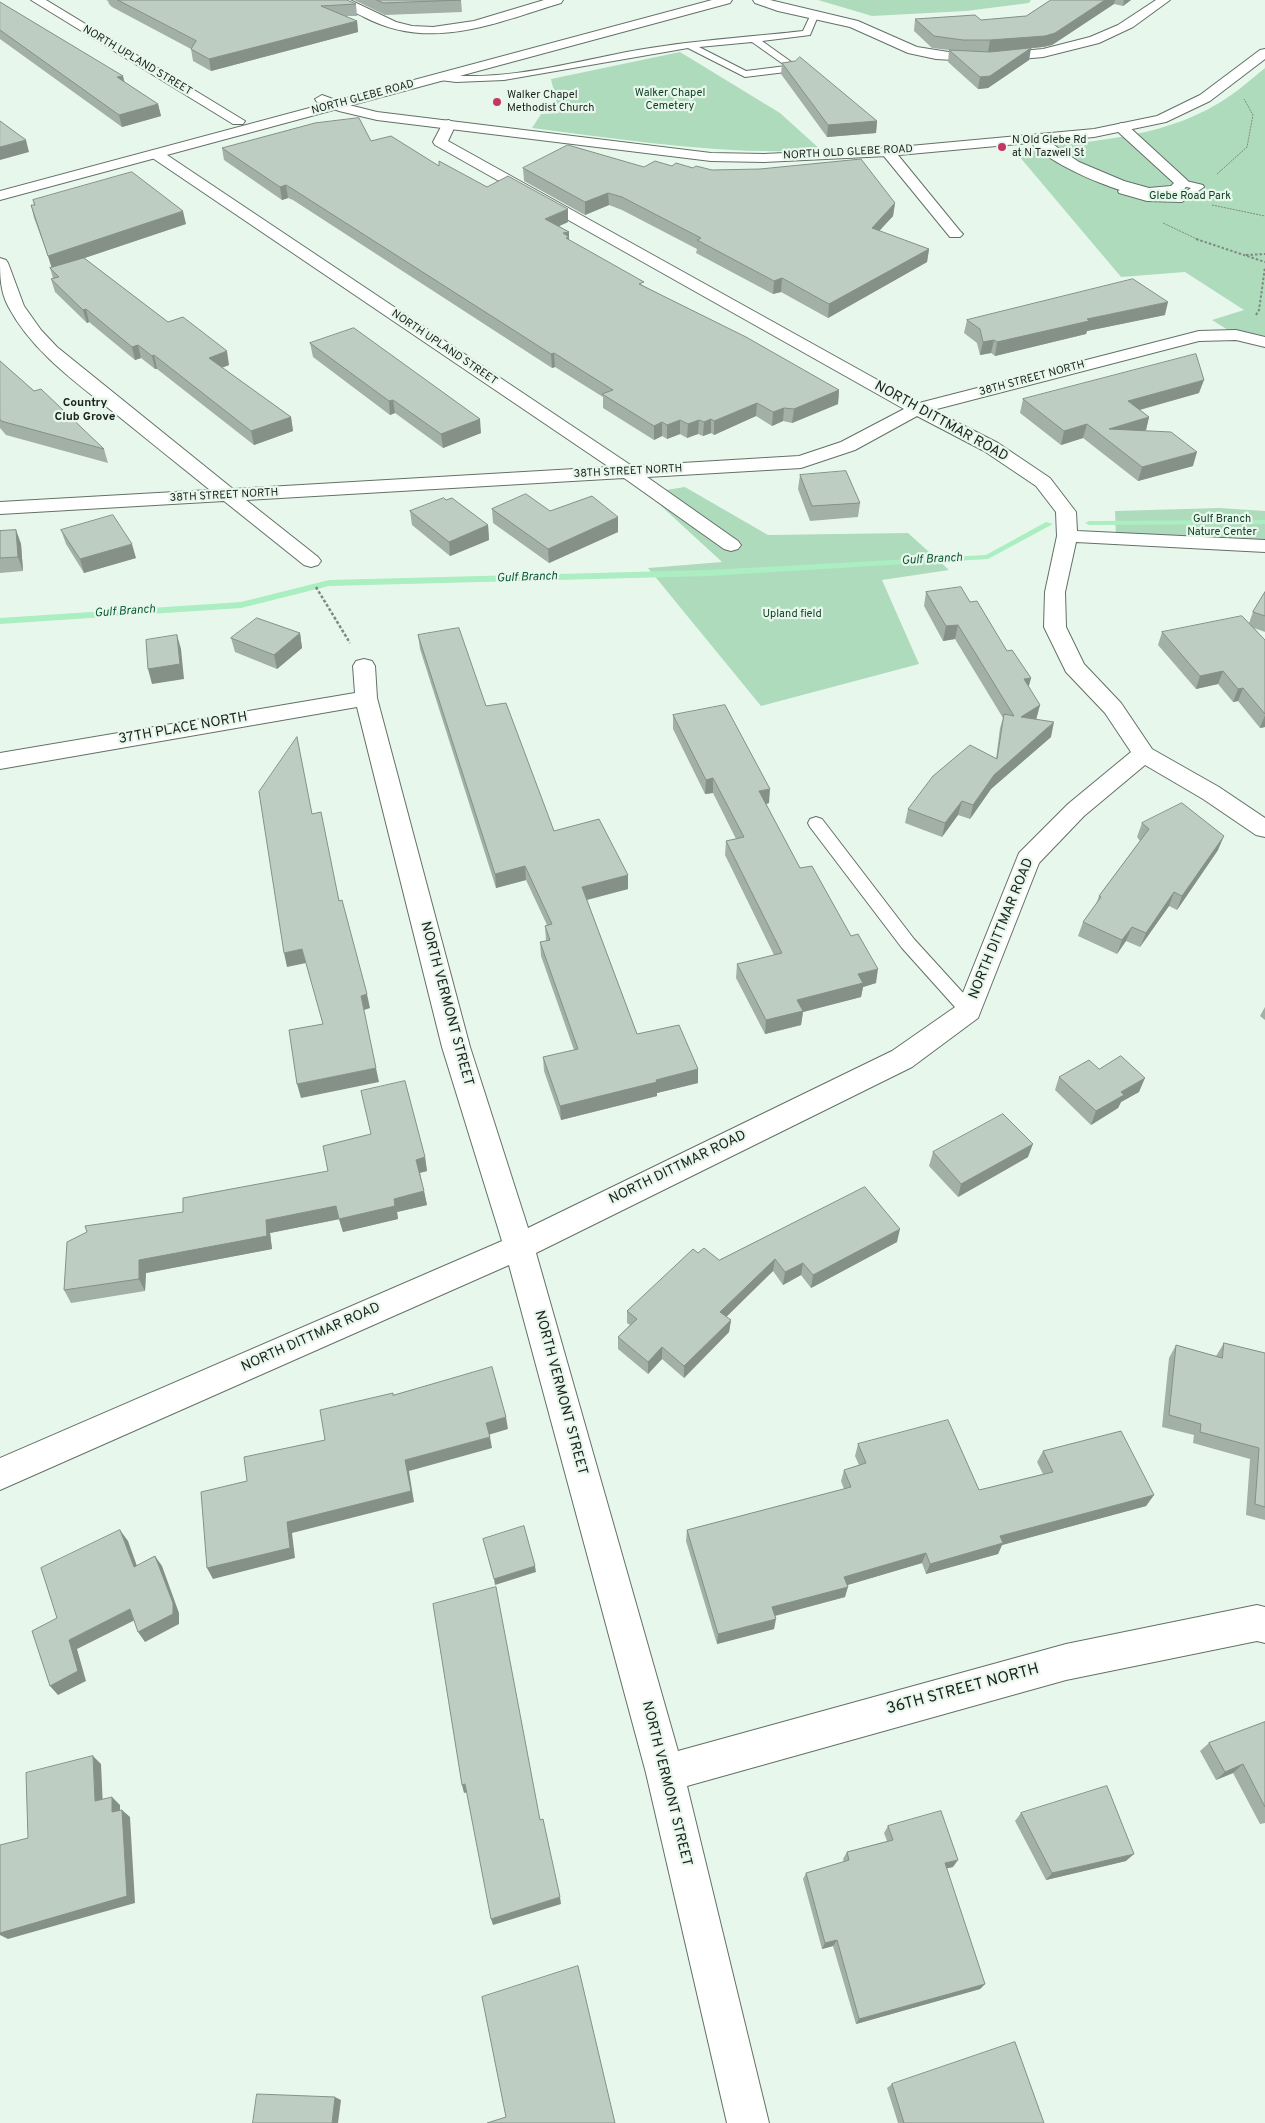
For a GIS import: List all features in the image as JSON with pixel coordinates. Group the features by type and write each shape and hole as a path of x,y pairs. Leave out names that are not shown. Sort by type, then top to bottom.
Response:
{"street":[{"name":"NORTH UPLAND STREET","path":"36,0 238,121"},
{"path":"340,0 391,25 426,30 448,30 477,24 557,0"},
{"name":"NORTH GLEBE ROAD","path":"0,184 689,0"},
{"name":"NORTH GLEBE ROAD","path":"0,196 726,0"},
{"path":"759,0 786,10 860,26 912,50 944,56 982,59 1056,50 1098,39 1130,23 1164,0"},
{"name":"NORTH OLD GLEBE ROAD","path":"322,99 335,106 367,116 412,119 711,157 764,158 888,152 1094,133 1161,118 1205,98 1265,53"},
{"name":"NORTH OLD GLEBE ROAD","path":"347,92 386,110 412,119"},
{"name":"NORTH DITTMAR ROAD","path":"0,1474 519,1246 902,1059 969,1011 1028,858 1076,810 1144,754 1113,708 1074,667 1055,627 1055,592 1068,536 1066,512 1043,482 991,447 917,409 440,142 449,124"},
{"path":"1034,138 1047,149 1105,179 1151,192 1176,190 1182,183 1120,127"},
{"path":"888,152 955,234"},
{"name":"NORTH UPLAND STREET","path":"156,154 627,472 730,545"},
{"path":"0,264 16,306 35,334 51,351 311,561"},
{"name":"38TH STREET NORTH","path":"0,508 801,462 848,446 917,409 1199,336 1236,335 1265,342"},
{"path":"1068,536 1265,546"},
{"name":"NORTH VERMONT STREET","path":"364,666 366,698 456,1047 519,1246 665,1773 748,2123"},
{"name":"37TH PLACE NORTH","path":"0,761 366,698"},
{"path":"1144,754 1210,793 1265,829"},
{"name":"36TH STREET NORTH","path":"665,1773 1066,1662 1257,1623 1265,1625"}],"lane":[{"path":"440,77 458,81 492,80 649,50 807,33 808,24 814,16"},
{"path":"689,45 745,74 794,68 754,39"},
{"path":"1182,183 1199,187"},
{"path":"1129,187 1122,191 1160,199 1182,199 1199,187"},
{"path":"816,822 882,913 934,977 969,1011"}],"path":[{"path":"1199,187 1226,167 1247,147 1253,115 1245,100 1239,97"},
{"path":"1160,199 1155,211 1159,220 1179,233 1265,262"},
{"path":"1182,199 1265,216"},
{"path":"1240,255 1265,254"},
{"path":"1259,310 1265,267"},
{"path":"318,590 364,666"}],"green space":[{"path":"818,0 1031,0 1029,3 966,11 872,16"},
{"name":"Walker Chapel Cemetery","path":"680,52 780,113 821,150 748,151 712,149 532,128 541,114 559,113 551,79"},
{"name":"Glebe Road Park","path":"1265,68 1265,342 1236,335 1212,320 1244,310 1185,272 1121,277 1013,149 1119,137 1171,125 1219,103"},
{"name":"Upland field","path":"685,487 768,535 908,533 949,570 882,580 919,664 761,706 648,568 722,562 647,493"},
{"name":"Gulf Branch Nature Center","path":"1220,508 1265,511 1265,546 1116,538 1115,511"}],"building":[{"path":"118,0 347,0 356,4 321,6 357,21 209,59 191,49 196,41"},
{"path":"377,0 461,0 384,3"},
{"path":"1051,0 1105,0 1055,33 1045,36 963,40 934,36 915,19 975,15 981,20 1026,16"},
{"path":"0,2 123,76 117,77 158,104 119,115 0,30"},
{"path":"1031,48 990,76 980,77 949,50 990,52"},
{"path":"800,57 877,121 828,125 782,63 795,61"},
{"path":"359,118 371,141 391,136 439,166 439,161 487,187 508,176 568,209 545,219 569,232 563,233 569,237 566,238 644,282 639,284 746,337 839,390 794,409 784,408 773,412 757,403 714,421 711,419 704,422 699,420 688,424 680,420 667,425 662,422 654,426 602,394 613,390 554,353 551,354 291,188 286,185 280,187 222,148 315,123"},
{"path":"0,121 26,140 0,147"},
{"path":"568,145 644,167 655,161 672,166 676,163 693,168 696,166 712,170 760,169 861,159 895,203 872,228 929,249 829,304 782,278 774,281 697,240 701,238 622,197 608,193 585,202 523,168"},
{"path":"132,172 183,211 48,256 31,205 35,205 33,200"},
{"path":"84,258 168,322 183,317 227,351 209,358 291,417 251,431 154,355 152,356 138,345 132,347 86,309 83,310 51,279 59,277 50,268"},
{"path":"1133,279 1168,302 1087,319 1089,321 997,342 994,340 983,342 980,329 967,320"},
{"path":"354,328 480,419 441,434 393,400 389,401 310,343"},
{"path":"1196,354 1204,380 1128,401 1149,417 1109,429 1171,432 1197,452 1142,467 1087,424 1064,431 1023,399"},
{"path":"0,361 34,391 41,389 104,449 1,421"},
{"path":"846,471 860,503 812,506 800,475"},
{"path":"526,494 550,511 592,496 618,517 548,549 492,509"},
{"path":"444,498 446,500 452,498 488,525 449,542 410,511"},
{"path":"113,515 132,544 80,559 61,530"},
{"path":"16,530 18,557 0,558 0,531"},
{"path":"961,587 970,602 977,601 1007,651 1012,650 1031,678 1024,679 1040,705 1021,717 1054,722 994,775 973,805 962,801 945,823 908,809 933,776 970,745 997,759 1004,714 1014,716 958,625 946,626 926,592"},
{"path":"1265,592 1265,616 1253,612"},
{"path":"1242,616 1265,640 1265,714 1243,688 1238,689 1223,671 1200,676 1162,632"},
{"path":"257,618 300,633 274,655 231,638"},
{"path":"459,628 486,706 506,703 554,831 599,819 628,875 582,887 637,1034 679,1025 698,1069 656,1080 657,1082 560,1106 543,1057 578,1049 540,942 550,940 545,926 552,924 525,866 495,874 418,635"},
{"path":"177,635 180,664 148,669 146,640"},
{"path":"725,705 770,789 759,791 800,868 812,866 851,936 858,934 878,969 858,974 863,983 797,1000 803,1011 766,1020 737,964 782,953 726,841 744,837 713,778 706,780 673,715"},
{"path":"297,737 312,814 321,812 339,901 342,900 367,994 361,996 376,1068 297,1084 289,1030 323,1024 302,949 284,953 259,792"},
{"path":"1182,803 1224,836 1182,896 1174,892 1146,933 1132,927 1122,940 1083,922 1101,897 1099,896 1149,829 1142,823"},
{"path":"1121,1056 1145,1078 1121,1092 1124,1095 1096,1111 1059,1077 1089,1060 1099,1069"},
{"path":"405,1081 425,1157 416,1160 424,1191 394,1199 395,1206 339,1219 336,1206 266,1220 267,1236 139,1260 139,1279 64,1290 67,1242 87,1232 85,1226 183,1212 183,1198 328,1171 323,1146 371,1134 361,1091"},
{"path":"1003,1114 1033,1144 961,1184 933,1152"},
{"path":"865,1187 900,1229 813,1275 803,1263 785,1272 775,1259 720,1312 731,1320 684,1366 662,1347 648,1362 618,1337 637,1319 627,1311 693,1249 698,1253 704,1248 719,1260"},
{"path":"1224,1343 1265,1353 1265,1507 1255,1504 1259,1448 1200,1432 1201,1424 1169,1415 1176,1345 1222,1358"},
{"path":"492,1367 506,1417 486,1423 490,1437 405,1460 411,1491 287,1522 290,1548 207,1568 201,1492 247,1481 244,1457 325,1440 320,1410 393,1393 393,1395"},
{"path":"948,1420 979,1490 1053,1472 1043,1451 1121,1431 1154,1495 1000,1536 1003,1543 930,1564 926,1553 844,1577 848,1587 772,1607 776,1619 718,1634 687,1530 851,1487 844,1470 866,1463 858,1444"},
{"path":"524,1526 535,1566 494,1579 483,1539"},
{"path":"120,1530 134,1567 155,1556 173,1603 173,1614 138,1632 130,1609 69,1640 78,1671 50,1686 32,1631 57,1618 41,1568"},
{"path":"496,1587 540,1820 543,1819 560,1897 491,1919 465,1784 462,1785 433,1604"},
{"path":"1265,1722 1265,1807 1243,1764 1225,1772 1209,1743"},
{"path":"93,1756 95,1801 112,1797 112,1812 122,1810 127,1896 0,1933 0,1845 28,1838 26,1773"},
{"path":"1107,1786 1134,1854 1052,1873 1021,1813"},
{"path":"941,1811 958,1860 945,1863 985,1984 859,2019 837,1940 825,1943 806,1873 849,1860 847,1852 893,1840 888,1826"},
{"path":"578,1966 615,2123 487,2123 506,2117 482,1997"},
{"path":"1015,2042 1044,2123 904,2123 892,2084"},
{"path":"257,2094 335,2097 332,2123 253,2123"}],"waterway":[{"name":"Gulf Branch","path":"1089,523 1265,522"},
{"name":"Gulf Branch","path":"0,621 241,605 329,583 708,573 988,557 1049,524"}],"place":[{"name":"Walker Chapel Methodist Church","path":"497,102"},
{"name":"N Old Glebe Rd at N Tazwell St","path":"1002,147"}],"district":[{"name":"Country Club Grove","path":"85,411"}]}
